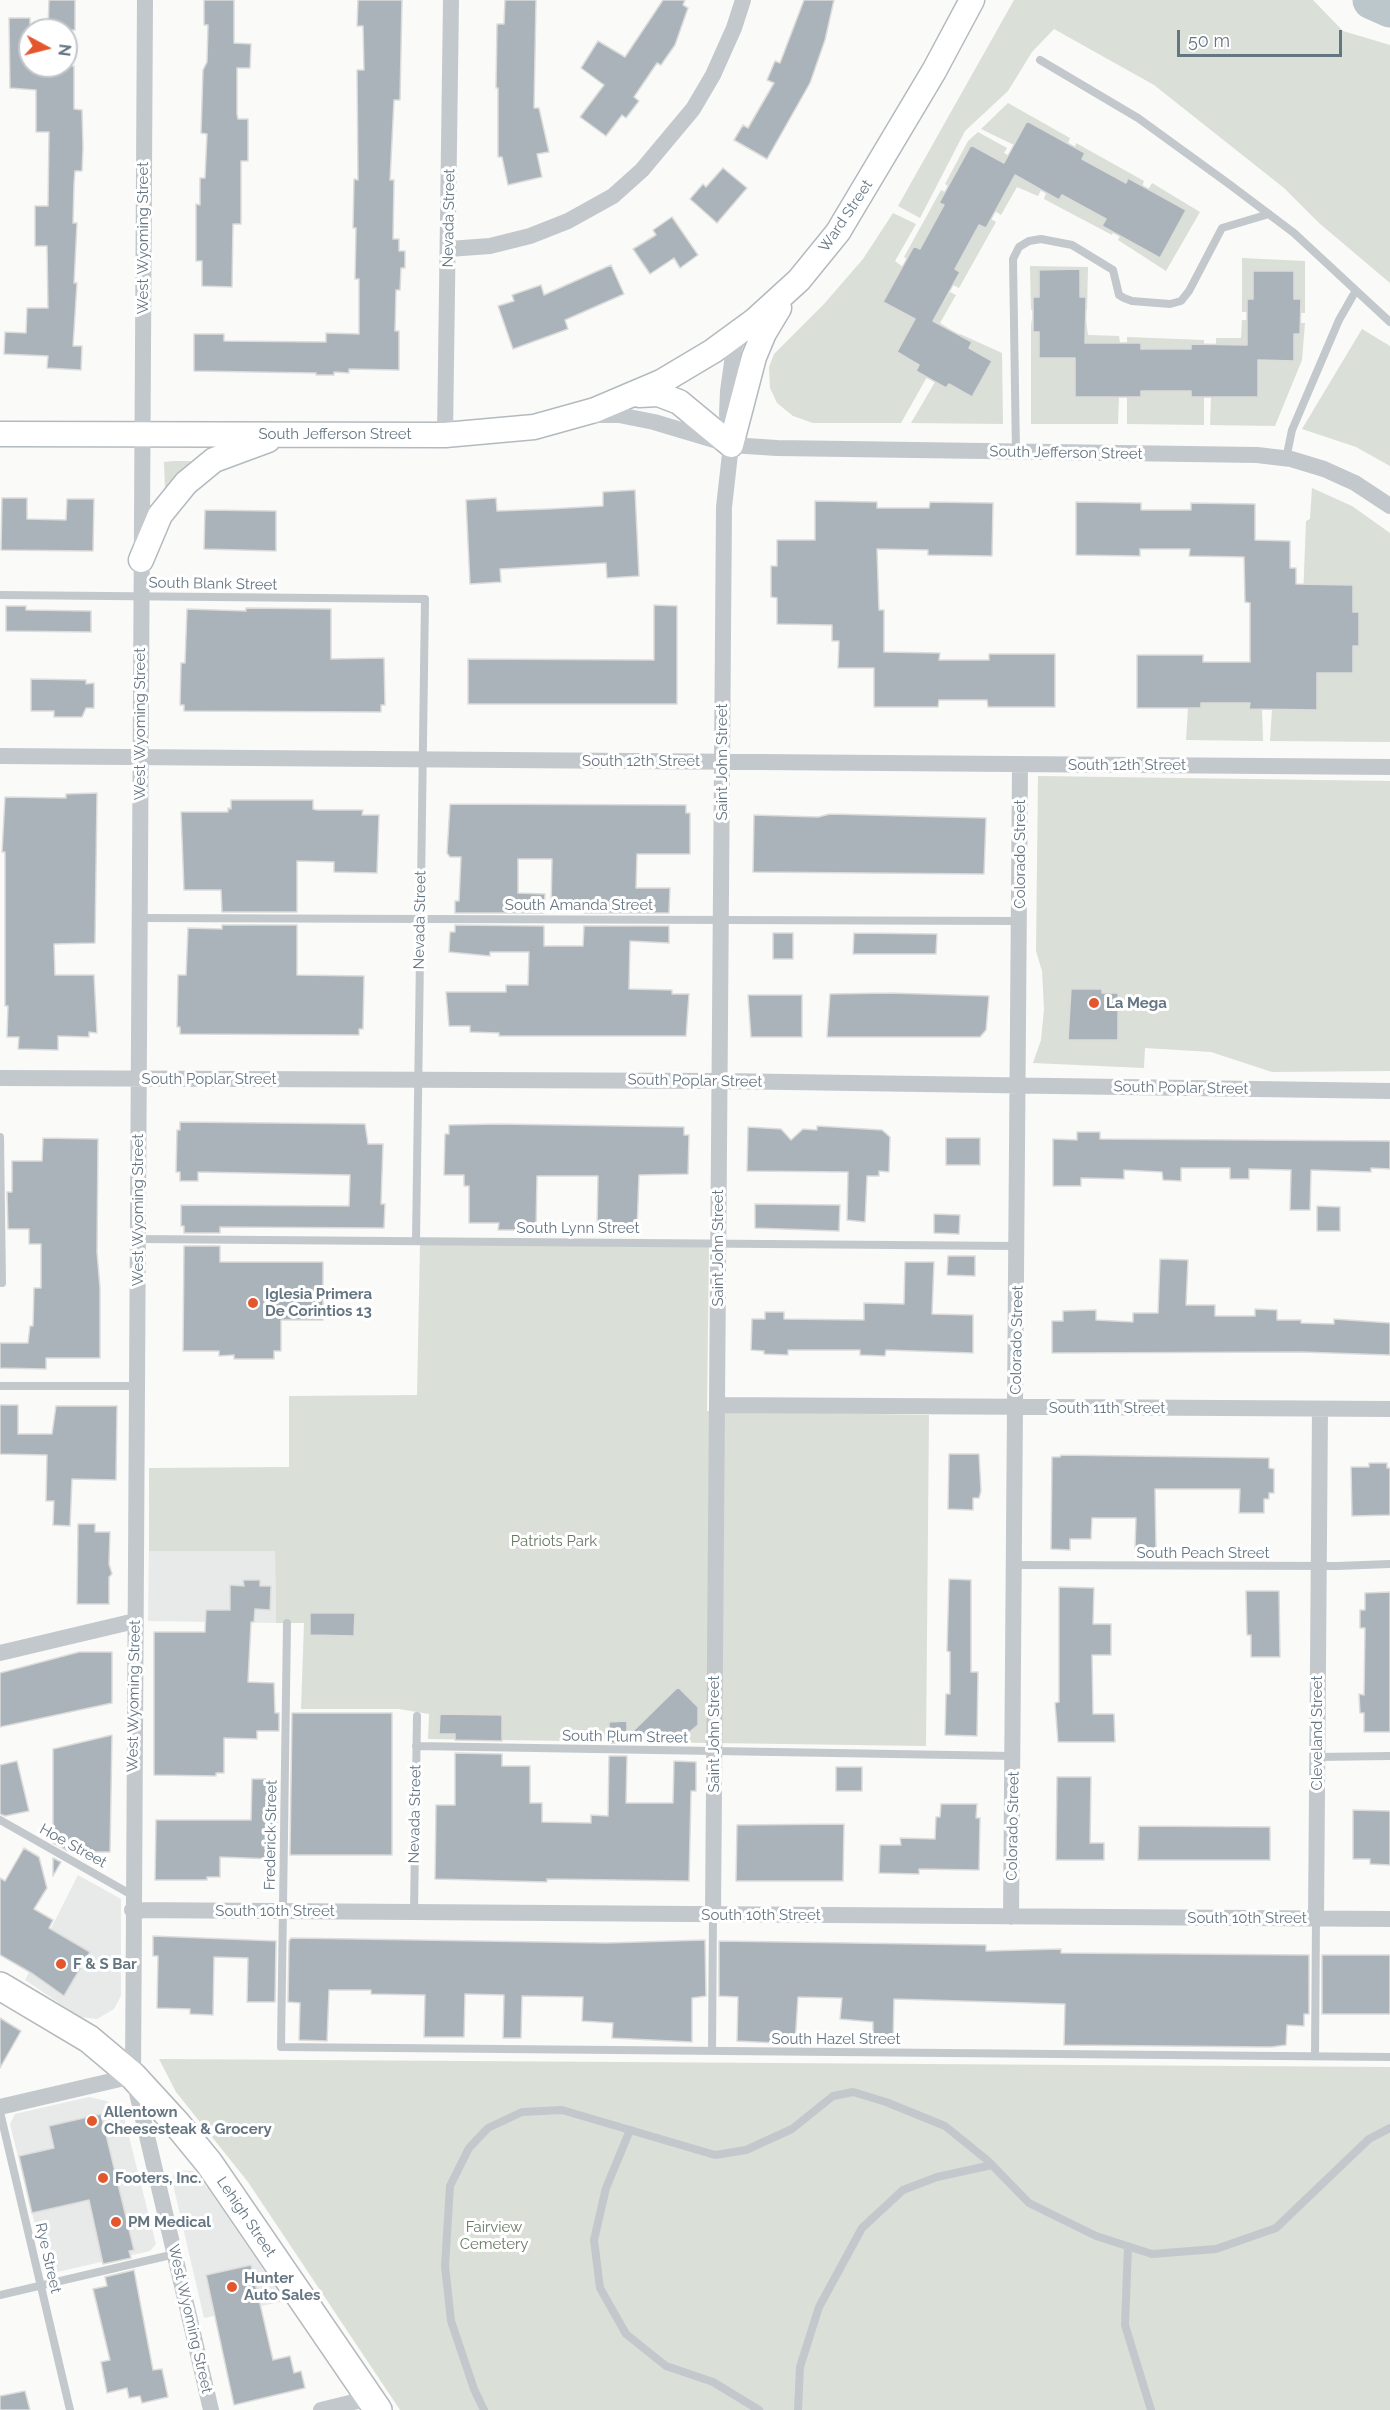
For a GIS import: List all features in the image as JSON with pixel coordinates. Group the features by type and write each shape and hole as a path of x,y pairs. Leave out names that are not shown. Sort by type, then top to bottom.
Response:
{"main road":[{"name":"Ward Street","path":"662,382 742,330 799,280 838,232 934,71 972,0"},
{"path":"630,395 668,396 679,402 731,445 750,372 764,333 799,280"},
{"name":"South Jefferson Street","path":"0,434 445,435 534,427 571,416 662,382"},
{"path":"141,560 160,514 186,483 214,460 282,434"},
{"name":"Lehigh Street","path":"0,1986 89,2039 133,2076 209,2163 374,2404"}],"street":[{"name":"West Wyoming Street","path":"145,0 132,1903 133,2076 211,2410"},
{"name":"Nevada Street","path":"445,435 449,249 450,0"},
{"path":"449,249 490,246 530,236 568,222 612,196 649,163 693,109 713,75 734,28 743,0"},
{"name":"Saint John Street","path":"713,1914 724,507 731,445 727,414 728,391 734,348 742,330"},
{"name":"South Jefferson Street","path":"571,416 619,415 654,422 731,445 1016,453 1257,455 1286,459 1324,469 1355,483 1390,506"},
{"name":"South 12th Street","path":"0,756 1390,767"},
{"name":"Colorado Street","path":"1011,1917 1020,1087 1020,764"},
{"name":"South Poplar Street","path":"0,1077 720,1081 1390,1091"},
{"name":"South 11th Street","path":"717,1405 1390,1409"},
{"name":"Cleveland Street","path":"1316,1919 1320,1409"},
{"path":"0,1653 135,1621"},
{"name":"South 10th Street","path":"132,1903 283,1911 1390,1919"},
{"path":"0,2107 133,2076"},
{"path":"321,2410 374,2404"}],"lane":[{"path":"1040,60 1138,118 1269,214 1294,233 1390,322"},
{"path":"1016,453 1013,259 1019,247 1029,241 1041,239 1072,245 1113,270 1119,295 1132,302 1170,304 1181,301 1188,291 1222,228 1269,214"},
{"path":"1286,459 1292,430 1339,320 1355,292"},
{"name":"South Blank Street","path":"0,595 425,600"},
{"name":"Nevada Street","path":"416,1241 425,600"},
{"name":"South Amanda Street","path":"139,918 1019,921"},
{"path":"0,1137 2,1283"},
{"name":"South Lynn Street","path":"138,1239 1018,1246"},
{"path":"0,1386 137,1386"},
{"name":"South Peach Street","path":"1015,1565 1319,1566 1390,1564"},
{"name":"Frederick Street","path":"281,2047 287,1623"},
{"name":"Nevada Street","path":"414,1912 417,1716"},
{"name":"South Plum Street","path":"416,1746 714,1753 1013,1755"},
{"path":"1317,1757 1390,1756"},
{"name":"Hoe Street","path":"0,1820 132,1903"},
{"name":"Saint John Street","path":"712,2051 713,1914"},
{"name":"Cleveland Street","path":"1315,2056 1316,1919"},
{"name":"South Hazel Street","path":"281,2047 1390,2057"},
{"path":"484,2410 474,2389 451,2321 445,2266 450,2186 469,2148 488,2128 522,2112 562,2110 715,2155 746,2150 792,2129 833,2096 853,2092 886,2102 945,2127 992,2165 1029,2203 1096,2236 1152,2254 1216,2249 1276,2228 1370,2139 1390,2128"},
{"name":"Rye Street","path":"0,2112 70,2410"},
{"path":"630,2130 606,2188 594,2240 600,2288 626,2334 666,2366 713,2382 759,2410"},
{"path":"798,2410 800,2367 819,2307 862,2229 903,2190 937,2177 992,2165"},
{"path":"1128,2247 1125,2325 1151,2410"},
{"path":"0,2295 175,2254"}],"shaded area":[{"path":"275,1550 276,1623 148,1621 149,1551"},
{"path":"78,1875 121,1899 121,1996 114,2009 97,2019 80,2017 25,1980"},
{"path":"89,2097 107,2101 124,2117 156,2244 150,2251 57,2272 47,2266 44,2261 10,2124 15,2114"},
{"path":"179,2170 194,2171 285,2301 204,2318 172,2180 174,2174"}],"green space":[{"path":"1014,0 1313,0 1343,31 1390,45 1390,283 1319,223 1284,188 1154,85 1054,29 1032,52 1008,91 965,131 920,218 898,206"},
{"path":"1008,103 1070,138 1068,143 1027,121 1014,145 981,129"},
{"path":"978,132 1007,148 1004,153 1008,155 1004,164 971,145 948,186 945,184 968,141"},
{"path":"1076,143 1144,181 1142,186 1129,179 1126,183 1082,159 1085,153 1075,148"},
{"path":"1015,175 1041,190 1038,196 1017,187 1001,215 995,211"},
{"path":"1152,183 1200,212 1166,271 1118,240"},
{"path":"941,190 945,192 939,202 944,205 920,249 914,246 907,259 904,257"},
{"path":"1046,193 1059,200 1062,195 1106,219 1113,232 1112,235 1044,199"},
{"path":"893,213 916,224 895,261 903,267 883,302 915,319 897,352 919,365 916,371 927,377 901,423 813,423 793,416 777,403 770,388 769,367 774,354 824,304 863,259"},
{"path":"991,219 996,222 959,288 953,285 960,272 955,269 979,225 986,228"},
{"path":"1242,258 1305,261 1305,313 1300,313 1301,299 1294,299 1294,271 1253,271 1253,299 1247,299 1247,312 1242,312"},
{"path":"1030,266 1088,267 1087,311 1080,297 1080,269 1039,270 1039,297 1031,310"},
{"path":"950,292 956,295 940,323 955,333 929,327"},
{"path":"1031,318 1033,332 1039,332 1039,358 1075,358 1075,397 1119,397 1118,424 1031,424"},
{"path":"1086,320 1088,335 1119,336 1120,343 1085,343"},
{"path":"1242,320 1247,320 1247,334 1253,334 1253,345 1216,345 1216,338 1241,338"},
{"path":"1300,323 1305,323 1302,360 1275,426 1210,425 1211,397 1257,397 1258,360 1294,360 1294,334 1300,334"},
{"path":"1362,329 1390,346 1390,466 1356,447 1302,429"},
{"path":"960,334 1002,353 1003,424 911,423 935,382 946,388 949,384 972,397 992,361 969,348"},
{"path":"1127,337 1204,340 1204,344 1191,344 1191,350 1141,349 1141,343 1127,343"},
{"path":"1141,391 1191,391 1191,397 1204,397 1204,425 1127,424 1127,397"},
{"path":"190,461 192,465 165,490 164,462"},
{"path":"1312,488 1352,506 1390,533 1390,742 1270,741 1272,709 1317,709 1317,673 1353,646 1358,646 1359,612 1353,612 1353,585 1313,585 1302,625 1306,521 1310,519"},
{"path":"1201,703 1250,703 1250,709 1262,709 1263,741 1186,740 1188,708 1201,708"},
{"path":"1038,776 1390,781 1390,1071 1272,1072 1211,1052 1145,1048 1144,1068 1033,1063 1041,1040 1044,1009 1042,971 1036,951"},
{"name":"Patriots Park","path":"420,1244 709,1247 707,1411 929,1415 926,1746 428,1739 429,1714 399,1709 301,1709 304,1623 276,1623 275,1551 149,1551 149,1468 289,1467 289,1396 417,1395"},
{"name":"Fairview Cemetery","path":"159,2059 1390,2067 1390,2410 400,2410 248,2182 176,2092"}],"building":[{"path":"49,0 75,0 75,18 48,18"},
{"path":"204,0 234,0 234,43 251,44 250,68 237,68 237,114 238,119 248,119 248,161 241,161 241,224 233,224 232,287 202,286 202,261 196,261 196,204 200,205 200,178 205,178 207,134 201,133 203,70 207,62 208,25 204,25"},
{"path":"358,0 402,0 400,100 394,100 390,180 394,180 393,239 399,239 399,251 405,251 405,268 401,268 400,290 396,290 395,331 399,331 399,370 349,369 349,373 334,372 334,375 194,371 194,334 224,334 224,341 326,342 326,333 359,334 359,279 355,279 356,228 353,228 354,179 358,180 357,70 364,70 363,26 357,26"},
{"path":"505,0 536,0 534,108 539,108 549,152 537,154 542,177 508,185 502,157 498,157 498,88 496,88 497,24 504,24"},
{"path":"663,0 685,0 683,5 688,8 675,45 661,65 657,63 634,97 639,101 626,118 622,115 606,136 580,117 604,85 581,68 598,41 625,57"},
{"path":"804,0 834,0 825,40 810,83 767,159 734,140 743,125 748,128 774,83 767,80 775,61 780,63"},
{"path":"9,18 18,18 18,78 74,78 74,109 82,110 82,171 75,171 73,223 77,223 74,283 77,283 73,346 82,346 81,370 47,368 48,356 4,354 5,332 26,333 27,308 48,308 47,246 35,246 35,206 48,206 49,132 36,132 36,90 10,88"},
{"path":"1027,121 1085,153 1082,159 1126,183 1128,178 1186,210 1160,258 1102,226 1106,219 1062,195 1059,200 1015,175 986,228 979,225 955,269 960,272 933,321 972,342 969,348 992,361 972,397 949,384 946,388 916,371 919,365 897,352 915,319 883,302 914,246 920,249 944,205 939,203 971,145 1004,163"},
{"path":"723,168 747,188 717,223 690,199 703,184 706,187"},
{"path":"672,217 698,255 680,268 674,258 650,274 633,249 656,235 653,230"},
{"path":"611,265 624,294 565,320 568,329 513,349 498,306 514,301 512,295 541,285 544,295"},
{"path":"1080,269 1080,297 1086,297 1085,343 1141,343 1141,349 1191,349 1191,344 1247,345 1247,299 1253,299 1253,271 1294,271 1294,299 1301,299 1300,334 1294,334 1294,361 1258,360 1258,397 1191,397 1191,391 1141,391 1141,397 1075,397 1075,358 1039,358 1039,332 1033,332 1033,297 1039,297 1039,270"},
{"path":"635,490 639,576 607,578 606,563 500,569 501,582 470,584 466,500 496,498 497,511 603,506 603,492"},
{"path":"2,498 27,498 27,519 66,520 67,499 94,499 93,551 1,550"},
{"path":"815,501 877,502 877,508 929,508 930,502 993,503 992,556 928,555 928,550 877,549 879,610 884,610 884,652 940,653 939,660 989,660 989,654 1055,654 1055,707 988,707 987,700 939,700 938,707 874,707 874,668 838,668 839,641 832,641 832,625 777,624 777,598 771,597 771,566 777,566 777,540 815,540"},
{"path":"1076,502 1141,503 1141,510 1191,510 1191,503 1255,504 1255,540 1290,541 1290,568 1296,568 1296,584 1353,585 1353,612 1359,612 1359,646 1353,646 1353,673 1317,673 1317,710 1249,709 1250,703 1201,703 1201,708 1137,708 1137,655 1203,655 1203,662 1250,662 1250,603 1245,602 1244,557 1189,556 1190,549 1140,549 1140,556 1076,555"},
{"path":"205,510 276,511 276,551 204,549"},
{"path":"654,605 677,606 677,704 468,704 468,659 654,660"},
{"path":"6,606 26,606 26,610 91,611 91,632 6,631"},
{"path":"246,608 331,609 331,659 384,658 385,705 381,705 381,712 184,711 184,705 180,705 181,663 185,663 187,609 246,611"},
{"path":"31,679 86,680 86,684 94,683 94,708 86,708 82,717 54,717 54,711 31,711"},
{"path":"97,793 95,943 54,944 55,975 94,975 97,1033 89,1032 89,1037 58,1036 58,1050 18,1049 19,1037 7,1037 8,1006 5,1006 5,852 2,852 5,797 66,798 66,794"},
{"path":"231,800 313,800 313,809 317,810 363,810 362,815 379,815 377,873 334,872 334,862 297,861 297,912 222,912 221,890 184,890 181,812 228,812 228,808 231,809"},
{"path":"450,804 686,805 686,813 690,813 690,854 637,854 636,888 670,888 669,913 584,913 584,911 551,909 552,859 518,859 518,893 545,894 544,913 455,913 455,901 459,901 461,857 450,857 447,853"},
{"path":"830,814 986,818 984,874 753,872 754,815 818,817"},
{"path":"222,925 297,925 297,975 364,976 363,1029 359,1029 359,1035 180,1034 180,1027 177,1027 178,975 186,975 188,928 222,929"},
{"path":"455,925 544,926 544,946 583,946 584,926 669,926 669,943 630,941 629,989 672,990 672,994 689,994 686,1036 499,1036 499,1033 470,1032 470,1026 449,1026 446,992 506,992 506,985 528,985 529,952 490,952 490,956 449,952 450,932 455,932"},
{"path":"773,933 793,933 793,959 773,959"},
{"path":"854,933 937,934 936,954 853,954"},
{"name":"La Mega","path":"1071,989 1102,989 1102,993 1118,993 1118,1040 1068,1040"},
{"path":"830,994 989,996 986,1030 980,1037 827,1037"},
{"path":"748,995 802,995 802,1037 751,1037"},
{"path":"180,1122 365,1124 368,1144 383,1144 381,1204 385,1204 384,1228 220,1227 220,1233 184,1233 184,1226 181,1226 181,1205 349,1206 350,1175 198,1172 198,1181 180,1181 180,1172 176,1172 177,1130 180,1130"},
{"path":"449,1125 684,1127 684,1135 689,1135 688,1174 639,1175 637,1230 597,1229 598,1176 537,1176 536,1230 498,1230 499,1223 469,1223 469,1186 464,1186 464,1175 444,1175 445,1134 449,1134"},
{"path":"817,1126 882,1130 890,1137 889,1172 879,1171 879,1176 867,1176 865,1222 847,1220 848,1172 747,1171 748,1127 781,1129 791,1140 803,1129 817,1130"},
{"path":"1077,1132 1100,1132 1100,1139 1390,1141 1390,1169 1371,1168 1371,1172 1311,1170 1310,1210 1290,1210 1291,1170 1249,1169 1249,1179 1230,1179 1230,1168 1181,1168 1181,1181 1163,1180 1162,1172 1124,1170 1124,1179 1081,1178 1081,1186 1053,1186 1053,1139 1077,1140"},
{"path":"43,1138 98,1139 97,1252 100,1288 100,1358 46,1358 46,1369 0,1368 0,1343 28,1343 30,1326 33,1326 34,1288 41,1288 41,1244 29,1244 29,1229 8,1229 7,1192 12,1192 12,1161 42,1161"},
{"path":"946,1138 980,1138 980,1165 946,1165"},
{"path":"755,1204 840,1205 839,1231 755,1228"},
{"path":"1317,1206 1340,1207 1340,1231 1317,1231"},
{"path":"934,1214 960,1215 959,1234 934,1233"},
{"name":"Iglesia Primera De Corintios 13","path":"184,1246 220,1246 220,1262 323,1262 323,1320 281,1320 281,1351 274,1351 274,1359 234,1359 234,1355 219,1356 219,1351 183,1351"},
{"path":"948,1256 975,1256 975,1276 947,1275"},
{"path":"1160,1259 1188,1260 1186,1305 1215,1305 1215,1316 1255,1316 1255,1309 1277,1310 1277,1320 1301,1320 1301,1323 1334,1324 1334,1319 1390,1323 1390,1355 1301,1352 1052,1353 1052,1321 1063,1321 1063,1311 1096,1310 1096,1320 1133,1322 1133,1313 1158,1313"},
{"path":"905,1262 934,1262 932,1314 973,1315 973,1353 886,1350 885,1356 860,1355 860,1350 788,1350 788,1355 764,1354 764,1351 751,1350 752,1319 765,1319 765,1312 784,1312 784,1319 864,1320 864,1303 904,1304"},
{"path":"0,1405 18,1405 18,1434 52,1434 56,1406 117,1406 116,1480 72,1479 70,1526 53,1525 54,1501 46,1501 47,1455 0,1454"},
{"path":"949,1454 979,1454 981,1491 979,1498 973,1498 973,1510 948,1509"},
{"path":"1061,1455 1269,1458 1269,1468 1274,1469 1274,1493 1269,1493 1269,1499 1264,1499 1264,1513 1239,1513 1240,1489 1155,1489 1156,1550 1135,1549 1136,1518 1092,1518 1091,1539 1070,1539 1070,1550 1051,1549 1052,1457"},
{"path":"1369,1463 1387,1463 1387,1468 1390,1468 1390,1515 1352,1516 1351,1467 1369,1467"},
{"path":"78,1524 95,1524 95,1532 110,1532 109,1564 112,1574 109,1577 109,1604 77,1604"},
{"path":"949,1579 971,1580 971,1672 978,1672 977,1736 945,1735 946,1694 950,1694 950,1652 947,1651"},
{"path":"243,1580 260,1580 260,1586 271,1586 270,1610 255,1609 254,1622 251,1622 248,1682 274,1683 275,1713 279,1713 279,1731 257,1731 257,1739 224,1738 224,1773 216,1773 216,1776 154,1775 154,1632 205,1632 206,1610 230,1610 230,1585 244,1586"},
{"path":"1059,1587 1094,1588 1093,1624 1111,1624 1111,1655 1092,1655 1093,1714 1114,1714 1115,1742 1058,1742 1055,1703 1059,1702"},
{"path":"1246,1591 1279,1591 1280,1657 1251,1657 1251,1635 1247,1635"},
{"path":"1390,1592 1390,1732 1364,1732 1364,1713 1360,1713 1359,1694 1364,1695 1365,1628 1360,1628 1360,1610 1365,1610 1365,1593"},
{"path":"310,1613 355,1613 354,1636 310,1635"},
{"path":"79,1652 112,1652 112,1703 0,1727 0,1673"},
{"path":"678,1687 698,1707 698,1725 680,1740 657,1739 654,1735 627,1737"},
{"path":"292,1713 392,1713 392,1855 290,1855"},
{"path":"440,1714 502,1715 502,1741 455,1740 455,1734 439,1734"},
{"path":"627,1721 627,1743 609,1743 609,1722"},
{"path":"112,1735 110,1852 70,1852 53,1843 53,1749"},
{"path":"455,1753 502,1754 502,1766 530,1766 530,1803 542,1803 542,1822 591,1823 591,1815 608,1816 609,1756 627,1756 626,1803 673,1803 674,1761 696,1762 696,1791 691,1791 689,1881 547,1879 547,1882 435,1879 436,1805 455,1805"},
{"path":"17,1761 29,1811 5,1816 0,1814 0,1765"},
{"path":"836,1767 862,1767 862,1791 836,1791"},
{"path":"1057,1777 1091,1777 1090,1843 1104,1843 1104,1860 1056,1860"},
{"path":"252,1779 278,1779 277,1855 273,1855 273,1859 220,1857 220,1877 207,1877 207,1880 155,1880 156,1820 251,1820"},
{"path":"941,1804 977,1804 976,1818 980,1818 979,1870 919,1869 919,1874 879,1873 880,1845 901,1845 900,1838 935,1839 936,1817 940,1817"},
{"path":"1353,1810 1390,1811 1390,1865 1370,1864 1370,1859 1353,1859"},
{"path":"844,1824 843,1881 736,1881 737,1825"},
{"path":"1139,1826 1270,1827 1270,1860 1138,1860"},
{"path":"24,1848 39,1857 47,1888 34,1909 53,1920 49,1928 90,1952 64,1996 33,1974 0,1955 0,1878 5,1881"},
{"path":"53,1858 61,1862 53,1876"},
{"path":"153,1936 276,1941 275,2002 247,2002 248,1958 214,1957 213,2015 190,2014 190,2009 157,2008 158,1956 153,1956"},
{"path":"291,1938 606,1943 705,1940 706,1996 692,1998 692,2042 612,2038 613,2023 582,2021 583,1997 522,1996 521,2038 503,2038 504,1995 465,1994 464,2037 424,2037 425,1995 371,1994 371,1990 329,1990 327,2041 299,2040 300,2003 288,2002 289,1941"},
{"path":"719,1941 986,1945 986,1951 1061,1949 1061,1953 1309,1955 1309,2014 1304,2014 1304,2026 1287,2025 1286,2045 1271,2047 1064,2045 1065,2004 894,1999 893,2042 873,2042 873,2022 840,2019 842,1998 798,1997 795,2044 737,2041 738,1997 719,1996"},
{"path":"1322,1955 1390,1955 1390,2014 1322,2014"},
{"path":"0,2018 21,2031 0,2068"},
{"path":"101,2114 134,2250 129,2251 131,2258 103,2264 89,2200 32,2213 19,2156 54,2148 49,2126"},
{"path":"251,2265 273,2360 290,2356 294,2373 301,2371 305,2388 234,2405 206,2275"},
{"path":"134,2270 153,2370 162,2369 168,2397 142,2403 140,2396 129,2398 127,2388 107,2393 101,2362 110,2360 93,2289 107,2286 105,2277"},
{"path":"25,2391 30,2410 0,2410 0,2396"}],"waterway":[{"path":"1372,0 1390,8"}],"place":[{"name":"La Mega","path":"1094,1003"},
{"name":"Iglesia Primera De Corintios 13","path":"253,1303"},
{"name":"F & S Bar","path":"61,1964"},
{"name":"Allentown Cheesesteak & Grocery","path":"92,2121"},
{"name":"Footers, Inc.","path":"103,2178"},
{"name":"PM Medical","path":"116,2222"},
{"name":"Hunter Auto Sales","path":"232,2287"}]}
